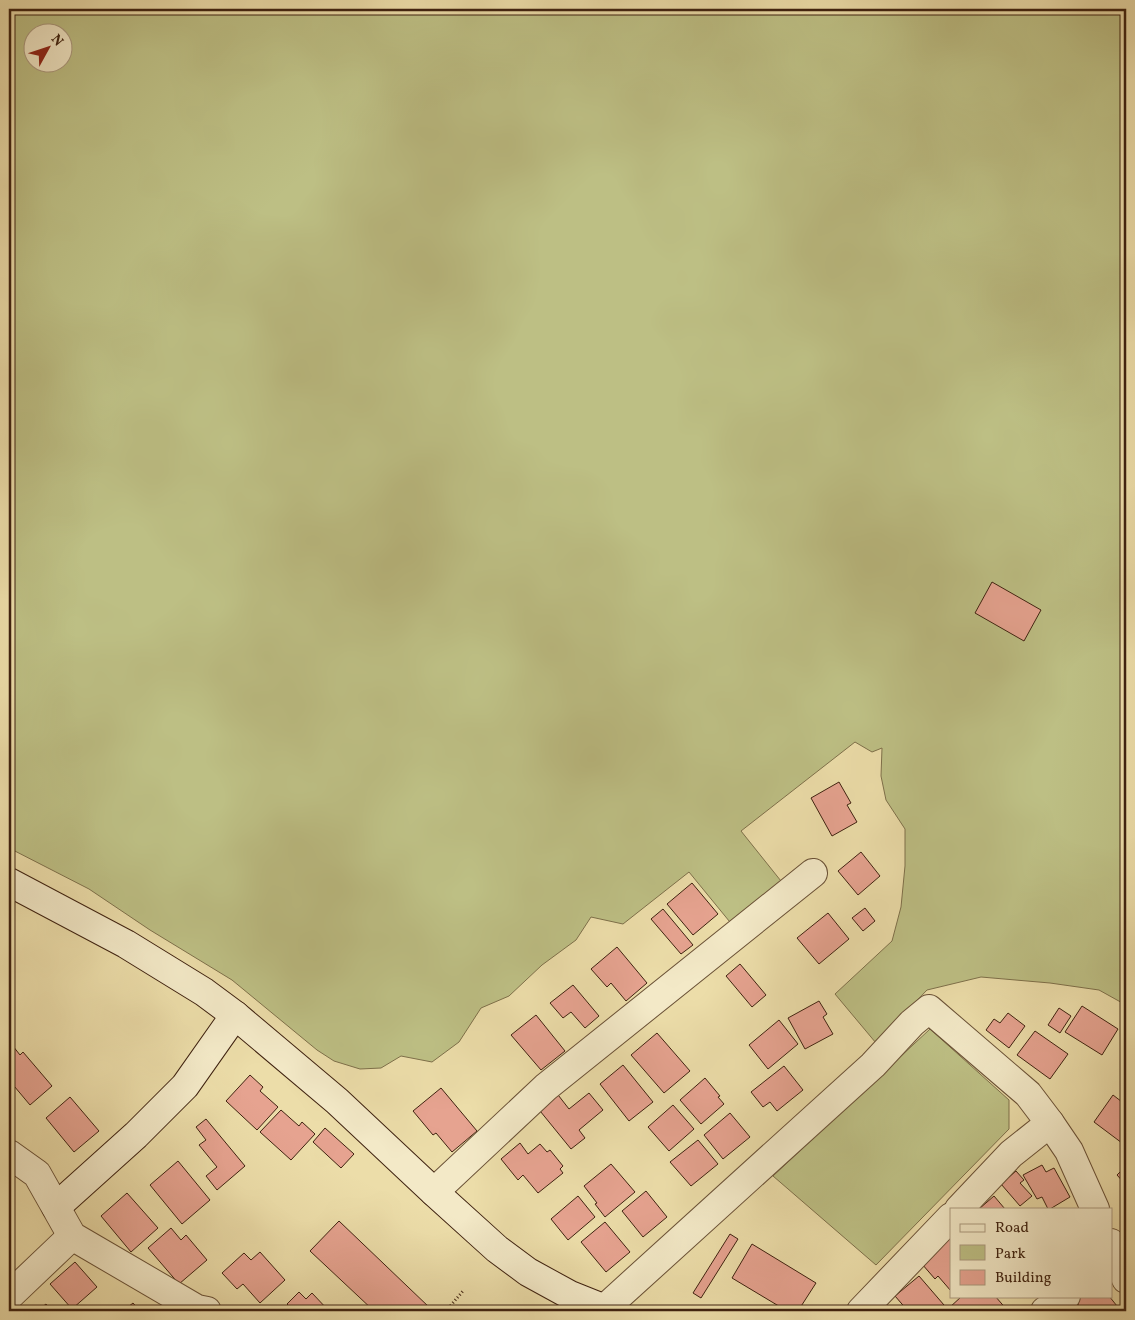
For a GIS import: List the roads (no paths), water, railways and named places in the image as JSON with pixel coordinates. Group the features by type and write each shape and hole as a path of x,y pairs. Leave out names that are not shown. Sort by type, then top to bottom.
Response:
{"street":[{"path":"434,1192 546,1087 812,873"},
{"path":"9,882 126,944 204,992 235,1015 337,1101 497,1249 528,1272 570,1294 607,1310 873,1065 912,1023 929,1009 1028,1094 1069,1151 1095,1208"},
{"path":"56,1208 136,1135 185,1086 235,1015"},
{"path":"960,1208 1011,1154 1050,1123"},
{"path":"9,1154 37,1174 72,1236 200,1310"},
{"path":"861,1311 950,1218"},
{"path":"9,1296 72,1236"},
{"path":"1046,1311 1063,1298"}]}
